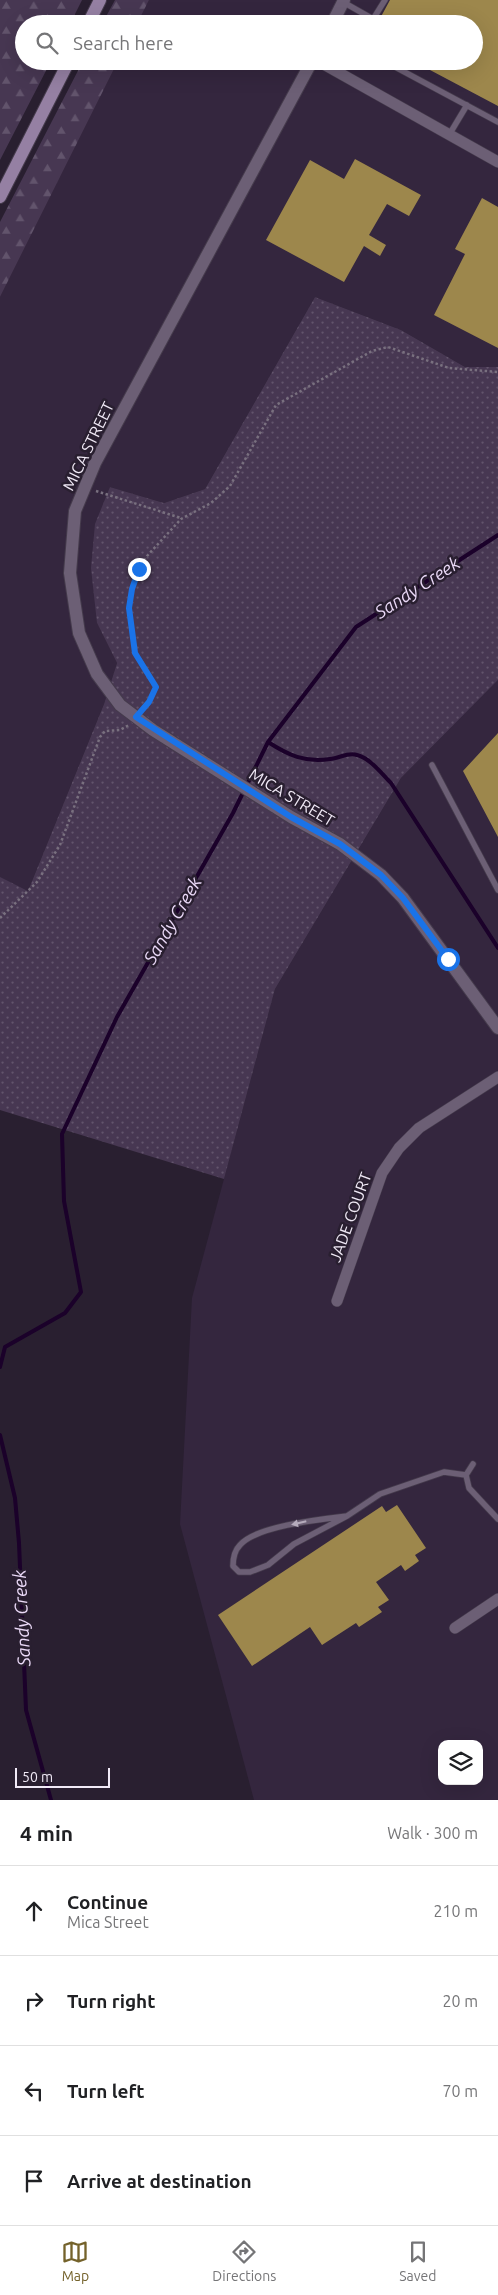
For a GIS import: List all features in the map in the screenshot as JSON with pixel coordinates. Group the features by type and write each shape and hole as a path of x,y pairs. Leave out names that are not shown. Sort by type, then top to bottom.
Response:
{"main road":[{"path":"92,15 100,0"},
{"path":"0,197 64,70"}],"street":[{"path":"337,15 344,1"},
{"name":"MICA STREET","path":"307,70 95,463 75,511 70,573 79,633 97,674 120,705 198,759 291,817 340,844 381,875 403,898 498,1028"},
{"path":"334,70 498,162"},
{"name":"JADE COURT","path":"337,1302 382,1173 399,1148 419,1128 498,1077"},
{"path":"456,1628 498,1599"}],"lane":[{"path":"375,15 385,0"},
{"path":"344,1 362,15"},
{"path":"401,70 498,122"},
{"path":"450,135 467,105"},
{"path":"432,766 498,890"},
{"path":"473,1464 466,1475 469,1488 498,1519"},
{"path":"347,1516 301,1522 257,1534 240,1544 233,1560 233,1566 239,1572 250,1572 268,1565 294,1544 347,1516 380,1494 444,1472 466,1475"}],"path":[{"path":"0,918 37,882 60,845 100,736 105,731 120,730 131,724 149,702 156,687 135,653 129,608 132,589 139,569 147,556 181,519 211,503 230,486 276,405 372,351 388,347 449,368 498,372"},
{"path":"85,488 181,519"}],"shaded area":[{"path":"149,0 498,0 498,367 465,367 401,330 315,297 205,489 164,503 110,487 97,623 117,663 104,704 28,891 0,878 0,297 114,70 483,70 483,15 142,15"},
{"path":"498,680 498,1800 254,1800 180,1524 192,1298 275,989 401,778"}],"green space":[{"path":"0,0 82,0 74,15 15,15 15,70 46,70 0,160"},
{"path":"115,0 149,0 142,15 107,15"},
{"path":"78,70 114,70 0,297 0,222"},
{"path":"315,297 401,330 465,367 498,367 498,680 401,778 275,989 224,1179 0,1110 0,877 28,891 104,704 117,663 97,623 91,568 95,524 110,487 164,503 205,489"}],"building":[{"path":"390,0 498,0 498,106 430,70 483,70 483,15 382,15"},
{"path":"355,159 421,195 409,216 387,204 369,235 386,245 380,256 364,246 344,282 266,240 310,160 344,179"},
{"path":"482,198 498,207 498,348 434,315 465,254 455,249"},
{"path":"498,733 498,837 463,771"},
{"path":"397,1505 426,1548 415,1555 419,1561 405,1571 401,1565 376,1582 389,1600 378,1607 382,1612 359,1627 356,1623 322,1645 310,1627 252,1666 218,1615 382,1506 386,1512"}],"waterway":[{"name":"Sandy Creek","path":"0,1367 5,1347 65,1313 81,1292 64,1201 62,1134 117,1017 233,813 268,742 356,627 498,535"},
{"path":"268,742 283,751 305,759 321,760 354,754 362,757 380,771 391,783 498,948"},
{"name":"Sandy Creek","path":"0,1435 15,1498 19,1543 26,1710 51,1800"}],"route":[{"path":"139,569 132,589 129,608 135,653 156,687 149,702 136,717 153,730 291,817 340,844 381,875 403,898 448,959"}]}
